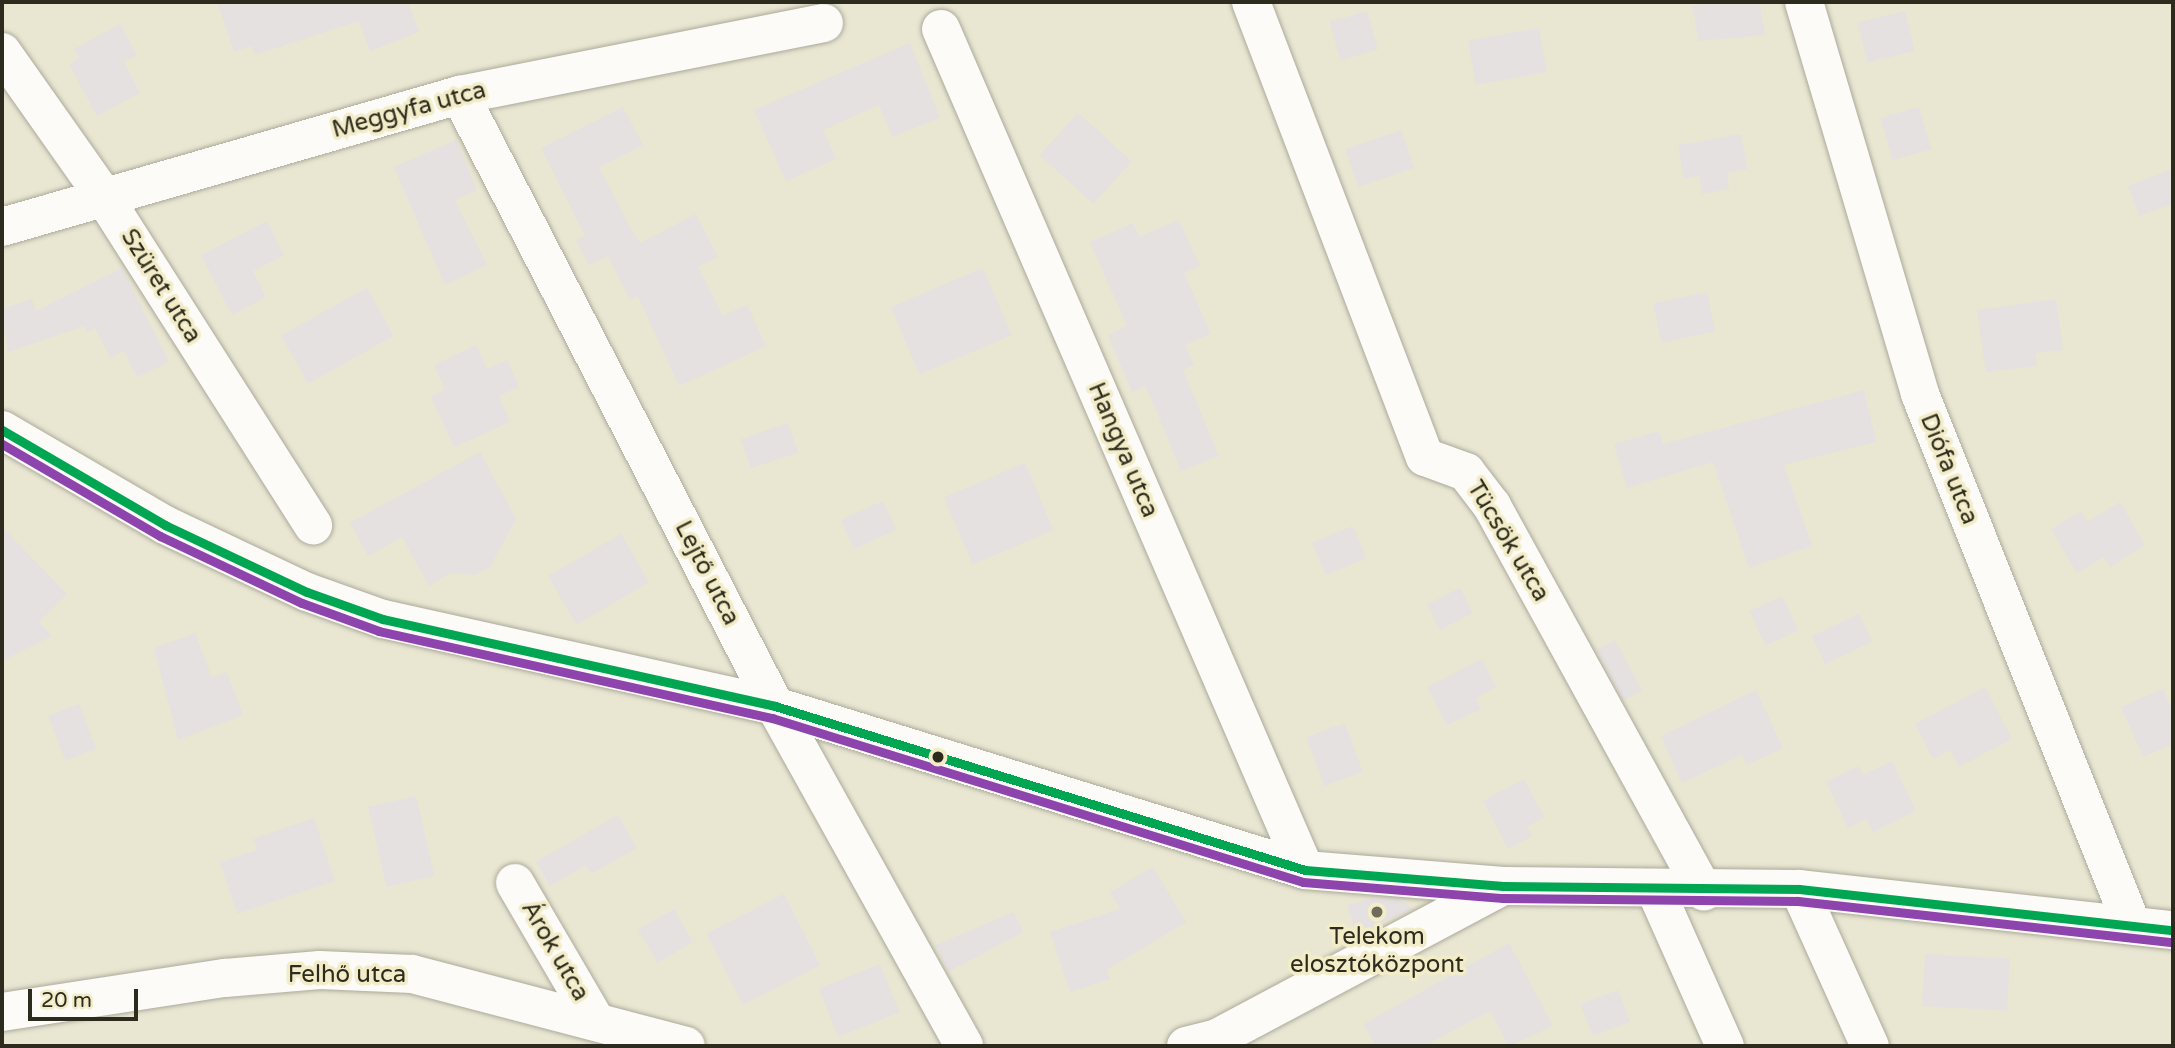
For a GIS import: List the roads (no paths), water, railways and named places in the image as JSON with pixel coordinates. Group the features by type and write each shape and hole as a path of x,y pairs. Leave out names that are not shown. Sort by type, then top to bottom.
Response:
{"street":[{"name":"Tücsök utca","path":"1251,2 1425,457 1466,472 1492,506 1704,891"},
{"name":"Diófa utca","path":"1804,2 1920,394 2131,923"},
{"name":"Meggyfa utca","path":"2,227 103,194 460,95 824,23"},
{"name":"Hangya utca","path":"941,29 1305,870"},
{"name":"Szüret utca","path":"2,52 103,194 313,525"},
{"name":"Lejtő utca","path":"460,95 775,706 964,1046"},
{"path":"2,430 165,525 307,592 383,619 775,706 1305,870 1503,886 1704,891 1799,889 2131,923 2173,930"},
{"name":"Árok utca","path":"515,883 614,1031"},
{"path":"1206,1044 1503,886"},
{"path":"1655,888 1725,1046"},
{"path":"1799,889 1870,1046"},
{"name":"Felhő utca","path":"2,1012 320,970 412,974 614,1031 686,1046"}],"place":[{"name":"Telekom elosztóközpont","path":"1377,912"}]}
